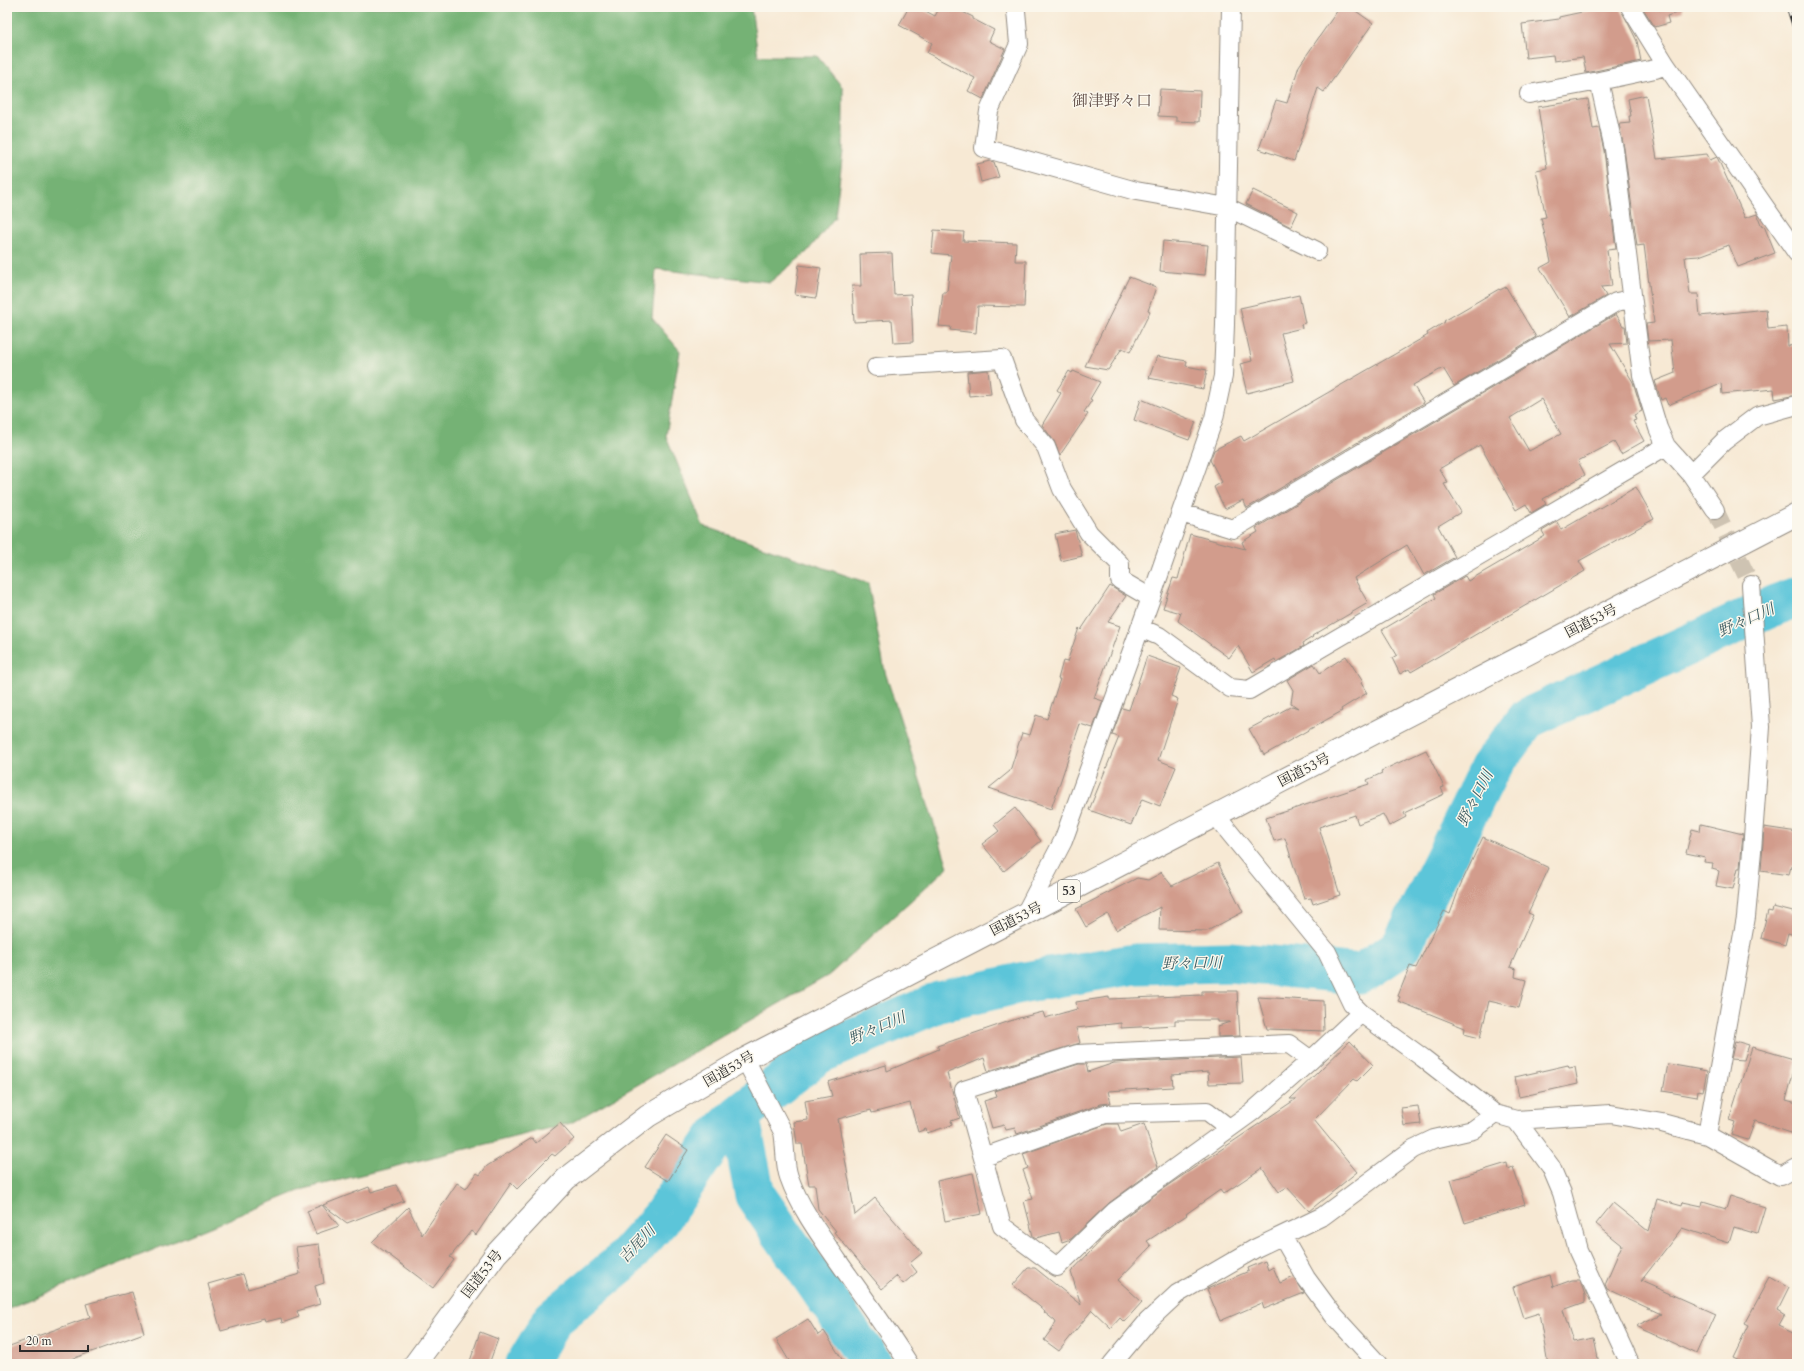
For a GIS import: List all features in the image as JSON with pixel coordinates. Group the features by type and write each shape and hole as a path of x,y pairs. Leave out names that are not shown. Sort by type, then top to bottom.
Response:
{"highway":[{"name":"国道53号","path":"415,1364 496,1254 566,1179 648,1116 745,1059 1797,514"}],"street":[{"path":"1630,7 1666,65 1797,253"},
{"path":"1025,914 1063,840 1152,598 1214,418 1223,376 1225,325 1227,207 1226,9"},
{"path":"1016,11 1019,44 989,111 984,148 1136,191 1227,207 1317,251"},
{"path":"1529,94 1655,69 1666,65"},
{"path":"1599,80 1614,149 1642,375 1658,428 1666,446 1691,474 1715,510"},
{"path":"1181,513 1233,529 1616,302 1632,300"},
{"path":"876,367 1002,359 1024,420 1046,447 1062,489 1089,533 1120,564 1120,580 1152,598"},
{"path":"1691,474 1724,441 1757,416 1797,405"},
{"path":"1140,628 1159,636 1230,688 1249,690 1666,446"},
{"path":"1707,1135 1746,917 1751,866 1761,727 1752,592"},
{"path":"1216,816 1327,952 1357,1009 1424,1058 1495,1114 1516,1120 1612,1114 1662,1123 1707,1135 1780,1176 1797,1167"},
{"path":"1311,1060 1288,1044 1077,1054 964,1090 984,1156 1002,1226 1056,1267 1115,1211 1252,1112 1311,1060 1357,1009"},
{"path":"745,1059 783,1132 785,1163 789,1178 801,1204 821,1237 909,1364"},
{"path":"984,1156 1105,1114 1207,1112 1229,1128"},
{"path":"1112,1364 1148,1321 1177,1294 1256,1248 1324,1216 1413,1149 1434,1139 1473,1130 1495,1114"},
{"path":"1516,1120 1551,1167 1562,1193 1578,1251 1630,1364"},
{"path":"1282,1236 1306,1278 1334,1316 1378,1364"}],"green space":[{"path":"7,7 751,7 758,56 817,56 843,88 843,151 835,217 807,252 770,282 656,269 652,318 680,351 666,436 703,526 868,583 885,672 948,867 829,975 571,1123 304,1189 7,1309"}],"building":[{"path":"909,7 918,7 935,16 940,7 952,7 973,17 973,19 994,30 989,41 1005,49 983,99 968,91 975,78 927,53 932,43 899,25"},
{"path":"1340,7 1350,7 1373,23 1324,92 1318,88 1294,161 1259,149 1276,100 1287,103 1299,66"},
{"path":"1605,7 1620,7 1637,41 1641,61 1586,73 1583,57 1554,61 1553,55 1526,58 1522,24 1559,19 1559,17"},
{"path":"1642,7 1682,7 1683,11 1667,16 1669,23 1655,27"},
{"path":"1160,89 1200,91 1199,122 1176,121 1176,117 1158,116"},
{"path":"1646,95 1657,159 1707,154 1710,160 1717,157 1745,218 1757,214 1762,227 1764,226 1775,253 1738,267 1729,245 1699,256 1685,257 1690,294 1698,294 1700,316 1766,309 1768,329 1787,327 1788,346 1797,345 1797,395 1775,399 1774,389 1722,394 1721,383 1668,405 1665,398 1661,400 1655,381 1675,373 1671,340 1648,341 1646,324 1654,323 1644,245 1637,246 1624,148 1619,124 1630,123 1629,116 1631,116 1628,99"},
{"path":"1588,99 1593,129 1599,128 1604,151 1616,249 1607,250 1612,286 1601,287 1606,296 1570,317 1540,268 1551,262 1541,218 1546,217 1536,170 1547,168 1538,107"},
{"path":"990,161 994,162 999,177 981,182 977,164"},
{"path":"1253,190 1298,212 1291,227 1246,204"},
{"path":"934,230 964,232 963,241 1016,243 1015,261 1026,261 1024,307 978,306 976,333 950,330 951,327 939,326 943,292 947,292 951,255 932,253"},
{"path":"1163,241 1208,245 1205,275 1160,271"},
{"path":"892,253 894,295 911,294 913,342 894,343 892,320 854,322 852,286 861,286 860,254"},
{"path":"799,265 821,268 816,298 795,295"},
{"path":"1129,277 1156,287 1148,311 1150,312 1130,352 1122,348 1108,370 1085,366"},
{"path":"1506,287 1536,337 1454,386 1443,368 1413,385 1424,403 1247,508 1243,500 1225,509 1214,487 1222,482 1210,460 1214,450 1241,436 1244,441 1428,335 1427,333 1445,322 1444,321 1499,289 1500,290"},
{"path":"1299,295 1305,323 1301,324 1302,328 1281,333 1294,381 1247,393 1240,364 1252,361 1240,308"},
{"path":"1616,314 1623,326 1625,326 1627,343 1610,344 1633,382 1642,411 1634,415 1636,420 1633,421 1644,441 1621,454 1614,442 1578,461 1585,475 1543,499 1546,504 1531,513 1526,504 1516,510 1480,445 1439,469 1448,483 1444,484 1461,512 1438,526 1455,557 1424,575 1407,545 1354,578 1368,603 1312,636 1313,637 1303,643 1304,646 1276,662 1275,659 1253,672 1238,646 1229,658 1178,621 1181,613 1163,608 1173,578 1178,579 1190,534 1245,549 1242,542 1258,532 1256,528","holes":["1541,399 1561,434 1529,451 1510,418"]},
{"path":"1157,356 1187,361 1186,366 1207,370 1203,389 1149,378"},
{"path":"988,370 991,394 969,396 967,372"},
{"path":"1069,371 1072,373 1073,371 1100,382 1090,399 1092,400 1084,412 1088,414 1060,455 1054,441 1042,425 1061,393 1057,390"},
{"path":"1141,399 1196,422 1189,440 1134,420"},
{"path":"1636,487 1654,519 1579,561 1585,571 1411,672 1409,669 1400,674 1392,658 1397,655 1382,630 1436,598 1434,594 1465,576 1468,581 1545,536 1542,531 1557,522 1561,530"},
{"path":"1075,530 1082,556 1061,561 1055,534"},
{"path":"1110,586 1126,596 1108,622 1120,626 1094,698 1103,701 1093,728 1080,724 1051,809 989,788 1010,771 1022,733 1030,735 1036,715 1047,719 1060,679 1058,679 1063,661 1067,662 1079,628 1081,630"},
{"path":"1147,656 1181,668 1171,696 1178,699 1158,760 1176,767 1160,806 1142,799 1131,825 1089,810 1119,737 1112,735 1122,708 1129,710"},
{"path":"1346,656 1363,682 1361,683 1367,693 1341,709 1342,711 1264,755 1249,729 1292,706 1298,708 1291,703 1293,690 1287,680 1314,664 1320,673"},
{"path":"1426,750 1444,787 1441,788 1444,794 1404,813 1406,817 1389,826 1383,814 1358,824 1355,815 1319,827 1340,895 1313,904 1311,898 1304,899 1285,838 1274,841 1266,818 1369,784 1367,780 1382,773 1381,771"},
{"path":"1015,808 1041,841 1004,871 982,844 999,831 994,825"},
{"path":"1701,824 1743,834 1740,868 1738,868 1733,889 1716,886 1719,871 1712,869 1713,863 1704,862 1705,857 1686,853 1692,829 1700,831"},
{"path":"1764,827 1797,832 1797,868 1791,866 1789,875 1761,871"},
{"path":"1483,837 1549,868 1528,913 1533,915 1510,967 1516,969 1515,977 1526,980 1519,1008 1489,1001 1480,1038 1464,1034 1465,1028 1398,1001 1400,997 1398,996 1410,966 1416,968 1444,911 1450,914 1460,886"},
{"path":"1218,863 1243,912 1207,931 1159,930 1160,907 1116,930 1108,914 1086,927 1076,909 1137,878 1148,880 1161,872 1172,886"},
{"path":"1773,907 1797,913 1797,936 1788,933 1785,945 1761,938 1768,911 1772,912"},
{"path":"1202,991 1237,991 1240,1036 1218,1037 1218,1026 1230,1022 1218,1022 1218,1020 1175,1020 1175,1025 1121,1028 1121,1023 1076,1028 1080,1043 988,1071 984,1058 947,1073 960,1118 951,1121 952,1125 927,1133 926,1129 918,1132 910,1103 872,1113 871,1110 838,1119 855,1215 875,1198 922,1253 910,1263 917,1272 903,1284 897,1276 882,1289 834,1232 836,1231 818,1209 815,1185 809,1185 802,1144 797,1144 794,1122 808,1120 805,1101 832,1096 828,1082 886,1065 887,1071 939,1049 937,1046 1019,1018 1043,1012 1045,1018 1077,1009 1076,1002 1109,997 1109,999 1202,995"},
{"path":"1258,997 1323,1001 1324,1031 1267,1029"},
{"path":"1350,1041 1373,1065 1357,1081 1354,1079 1314,1120 1357,1172 1309,1211 1287,1187 1279,1192 1262,1168 1223,1194 1220,1190 1186,1214 1187,1215 1147,1241 1151,1246 1118,1280 1142,1302 1124,1322 1120,1318 1111,1328 1092,1310 1059,1351 1044,1340 1056,1323 1055,1321 1013,1285 1028,1268 1035,1268 1081,1305 1071,1272 1122,1219 1164,1188 1296,1099 1290,1099"},
{"path":"1735,1041 1749,1045 1744,1060 1731,1059"},
{"path":"1752,1047 1797,1060 1786,1100 1797,1103 1797,1135 1755,1121 1748,1140 1731,1135 1735,1122 1729,1120"},
{"path":"1241,1057 1243,1083 1209,1084 1208,1072 1172,1075 1173,1087 1108,1091 1111,1103 1101,1104 1017,1134 1015,1128 1006,1130 1004,1125 992,1128 984,1101 997,1097 995,1091 1079,1064 1086,1064 1088,1072 1114,1063"},
{"path":"1668,1064 1707,1071 1703,1091 1698,1090 1697,1097 1663,1091"},
{"path":"1568,1065 1569,1068 1575,1067 1578,1084 1519,1097 1515,1077"},
{"path":"1418,1106 1421,1124 1404,1126 1401,1108"},
{"path":"560,1123 574,1139 555,1156 552,1154 517,1189 511,1183 476,1235 471,1231 450,1257 454,1260 433,1288 372,1242 408,1207 422,1235 457,1183 466,1189 477,1173 480,1175 487,1166 532,1138 536,1143"},
{"path":"1107,1124 1118,1124 1121,1132 1144,1124 1158,1167 1109,1203 1071,1239 1062,1242 1059,1232 1036,1238 1033,1236 1024,1201 1033,1199 1023,1170 1028,1168 1023,1154"},
{"path":"666,1135 688,1150 668,1181 645,1167"},
{"path":"1507,1163 1508,1169 1513,1167 1525,1205 1465,1223 1451,1180"},
{"path":"973,1173 982,1214 945,1221 937,1181"},
{"path":"396,1185 404,1201 347,1223 323,1205 369,1187 371,1192"},
{"path":"1730,1196 1765,1207 1757,1234 1734,1227 1729,1243 1682,1228 1641,1281 1715,1314 1697,1354 1636,1326 1661,1314 1607,1289 1605,1284 1622,1245 1596,1224 1613,1203 1648,1231 1657,1199 1682,1206 1683,1202 1702,1206 1703,1202 1726,1209"},
{"path":"322,1205 339,1226 316,1234 307,1211"},
{"path":"319,1244 324,1283 315,1286 320,1304 297,1311 299,1317 282,1323 281,1318 265,1322 264,1319 221,1331 208,1284 243,1274 248,1289 300,1274 296,1247"},
{"path":"1265,1261 1268,1270 1273,1267 1280,1283 1294,1277 1304,1293 1264,1309 1262,1303 1220,1321 1207,1289 1249,1271 1248,1268"},
{"path":"1550,1275 1553,1287 1572,1280 1580,1280 1585,1294 1585,1302 1563,1310 1573,1342 1594,1338 1599,1364 1548,1364 1539,1313 1523,1318 1513,1287"},
{"path":"1769,1278 1788,1289 1777,1311 1785,1316 1780,1325 1797,1333 1797,1364 1748,1364 1733,1357 1748,1326 1744,1324"},
{"path":"132,1292 144,1333 58,1364 7,1364 7,1347 90,1317 86,1304"},
{"path":"808,1319 818,1335 824,1331 845,1364 791,1364 776,1339"},
{"path":"480,1332 498,1339 489,1364 469,1364"}],"waterway":[{"name":"野々口川","path":"526,1364 553,1319 622,1262 662,1217 716,1137 739,1115 818,1054 939,1002 1025,982 1135,964 1229,962 1360,974 1401,947 1490,768 1528,718 1773,606 1797,597"},
{"name":"野々口川","path":"739,1115 755,1195 872,1364"}],"tunnel":[{"path":"1715,510 1751,585"}],"railway":[{"path":"1788,7 1797,35"}],"district":[{"name":"御津野々口","path":"1112,101"}],"water label":[{"name":"吉尾川","path":"637,1244"}]}
